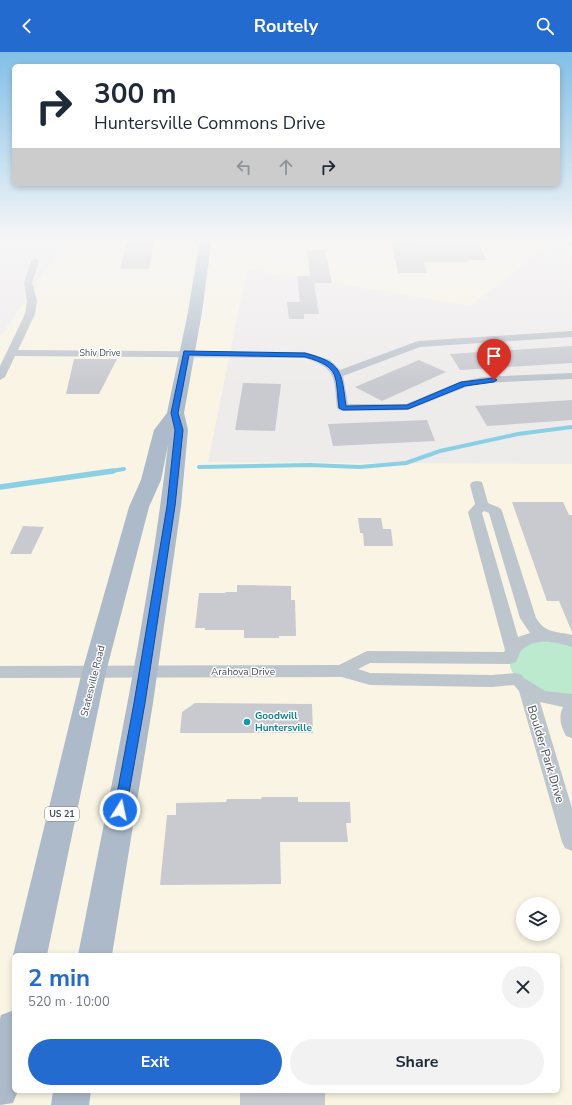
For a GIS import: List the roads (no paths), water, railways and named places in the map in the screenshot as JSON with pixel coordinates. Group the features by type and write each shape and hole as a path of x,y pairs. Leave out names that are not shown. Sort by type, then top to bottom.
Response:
{"main road":[{"name":"Statesville Road","path":"30,953 94,672 139,507 151,480 164,430 175,413 199,287"},
{"name":"Statesville Road","path":"95,953 145,672 172,499 179,430 175,413"},
{"path":"0,1090 12,1037"},
{"path":"70,1105 72,1093"}],"street":[{"path":"0,377 13,353 32,308 29,287"},
{"path":"572,334 418,344 338,374 343,408 387,409 408,407 463,384 482,380 572,376"},
{"name":"Shiv Drive","path":"13,353 305,355 321,359 334,367 338,374"},
{"path":"477,485 482,505"},
{"path":"482,505 495,511 528,618 534,628 543,636"},
{"path":"482,505 475,512 511,653 526,640 543,636 557,637 572,641"},
{"name":"Arahova Drive","path":"342,671 367,657 511,653"},
{"name":"Boulder Park Drive","path":"511,653 510,667 522,684 572,842"},
{"name":"Arahova Drive","path":"0,672 342,671 370,679 492,681 522,684"},
{"path":"522,684 542,697 558,701 572,701"},
{"path":"572,706 568,714 572,731"}],"waterway":[{"path":"199,467 310,465 360,467 406,463 440,451 518,434 572,427"},
{"path":"106,472 124,469"},
{"path":"106,472 113,471"},
{"path":"0,487 106,472"}],"place":[{"name":"Goodwill Huntersville","path":"247,722"}]}
